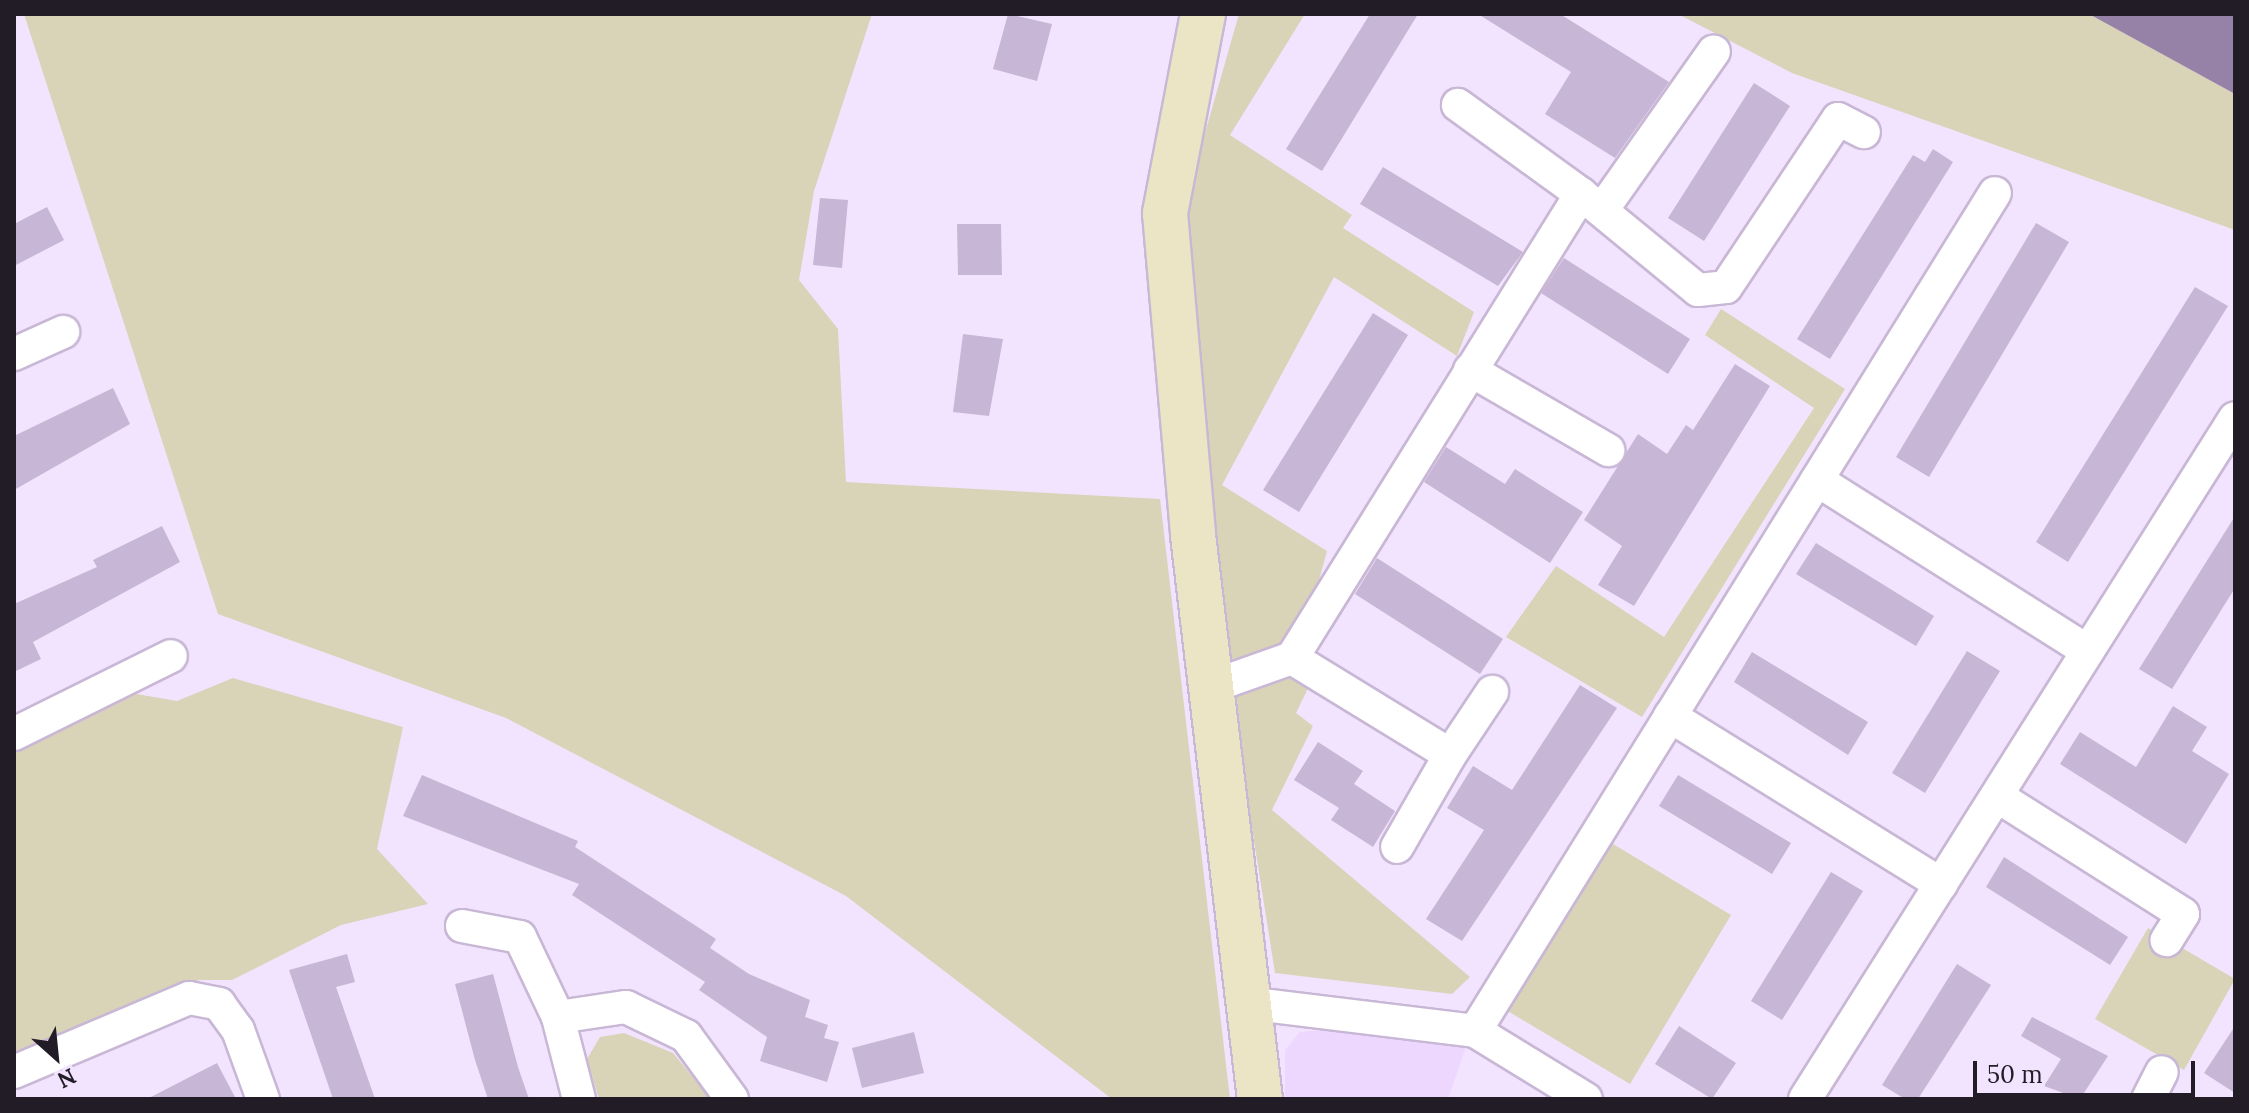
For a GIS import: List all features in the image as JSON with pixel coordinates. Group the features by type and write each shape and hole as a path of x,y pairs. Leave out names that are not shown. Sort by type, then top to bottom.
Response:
{"main road":[{"path":"1203,14 1165,213 1210,687 1260,1099"}],"street":[{"path":"1210,687 1292,658 1470,370 1592,202 1714,51"},
{"path":"1458,105 1592,202 1698,290 1726,287 1840,119"},
{"path":"1475,1031 1995,193"},
{"path":"14,354 63,332"},
{"path":"1470,370 1608,450"},
{"path":"1805,1099 2235,418"},
{"path":"1817,480 2088,651"},
{"path":"14,734 171,656"},
{"path":"1292,658 1450,755"},
{"path":"1397,847 1450,755 1492,692"},
{"path":"1670,716 1941,884"},
{"path":"1997,796 2183,914 2167,940"},
{"path":"462,926 520,937 558,1017 579,1099"},
{"path":"14,1072 189,998 219,1004 238,1030 263,1099"},
{"path":"1247,1003 1475,1031 1586,1099"},
{"path":"558,1017 626,1007 686,1036 732,1099"}],"shaded area":[{"path":"24,14 872,14 814,191 799,280 838,329 846,482 1160,499 1230,1099 1112,1099 846,896 506,718 218,614"},
{"path":"1239,14 1305,14 1230,135 1352,215 1343,228 1474,312 1457,356 1334,277 1222,485 1327,551 1296,664 1313,678 1296,713 1313,726 1272,810 1470,977 1452,994 1275,973 1231,696 1187,196"},
{"path":"1678,14 2089,14 2235,94 2235,230 1792,73"},
{"path":"2089,14 2235,14 2235,94"},
{"path":"1721,309 1845,389 1642,717 1506,637 1556,566 1664,637 1814,408 1705,335"},
{"path":"233,678 403,727 377,849 428,904 341,925 232,980 199,980 14,1057 14,754 125,692 177,701"},
{"path":"1608,841 1731,915 1630,1084 1506,1010"},
{"path":"2148,928 2235,979 2184,1070 2095,1019"},
{"path":"1334,1029 1467,1044 1448,1099 1285,1099 1285,1050 1300,1032"},
{"path":"624,1033 673,1053 711,1099 599,1099 587,1059 600,1037"}],"building":[{"path":"1008,14 1052,24 1037,81 993,69"},
{"path":"1370,14 1418,14 1322,171 1286,149"},
{"path":"1478,14 1560,14 1669,82 1615,158 1545,114 1571,72"},
{"path":"1754,83 1790,106 1704,241 1668,218"},
{"path":"1933,149 1953,162 1830,359 1797,339 1913,155 1925,162"},
{"path":"1383,167 1523,252 1498,286 1360,204"},
{"path":"820,198 848,200 842,268 813,265"},
{"path":"47,207 64,240 14,266 14,224"},
{"path":"2036,223 2069,242 1929,477 1896,457"},
{"path":"957,224 1001,224 1002,275 958,275"},
{"path":"1564,258 1690,339 1668,374 1541,293"},
{"path":"2195,287 2228,306 2068,562 2036,542"},
{"path":"1373,313 1408,335 1299,512 1263,490"},
{"path":"963,334 1003,339 989,416 953,412"},
{"path":"1735,364 1770,386 1634,606 1598,585 1622,546 1584,520 1638,434 1667,454 1686,425 1693,430"},
{"path":"113,388 130,424 14,490 14,436"},
{"path":"1446,447 1505,484 1515,469 1583,512 1550,563 1424,482"},
{"path":"2235,516 2235,588 2172,689 2139,669"},
{"path":"162,526 180,562 33,642 41,659 14,672 14,604 97,567 93,560"},
{"path":"1816,543 1934,616 1916,646 1796,574"},
{"path":"1377,558 1503,639 1480,674 1355,594"},
{"path":"1967,651 2000,671 1925,793 1892,773"},
{"path":"1752,652 1868,722 1848,755 1734,682"},
{"path":"1580,685 1617,708 1462,941 1426,919 1484,830 1447,808 1473,766 1512,790"},
{"path":"2173,706 2207,727 2192,751 2229,774 2186,844 2060,764 2080,732 2136,767"},
{"path":"1318,742 1363,771 1354,784 1395,811 1373,847 1331,820 1339,808 1294,780"},
{"path":"422,775 578,841 575,847 716,939 710,948 749,974 810,1000 805,1017 828,1025 824,1038 839,1042 827,1082 760,1061 767,1037 699,990 705,982 572,895 579,884 403,816"},
{"path":"1678,775 1791,843 1772,874 1659,806"},
{"path":"2004,857 2128,937 2110,965 1986,887"},
{"path":"1831,872 1863,891 1782,1020 1751,1001"},
{"path":"347,954 355,982 336,987 375,1099 333,1099 289,970"},
{"path":"1957,964 1991,985 1918,1099 1905,1099 1882,1085"},
{"path":"493,974 529,1099 488,1099 475,1060 455,984"},
{"path":"2032,1017 2108,1056 2080,1099 2044,1086 2061,1059 2021,1036"},
{"path":"1679,1026 1736,1063 1712,1099 1655,1064"},
{"path":"2235,1026 2235,1093 2204,1073"},
{"path":"914,1032 924,1073 862,1088 852,1048"},
{"path":"217,1063 236,1099 147,1099"}]}
